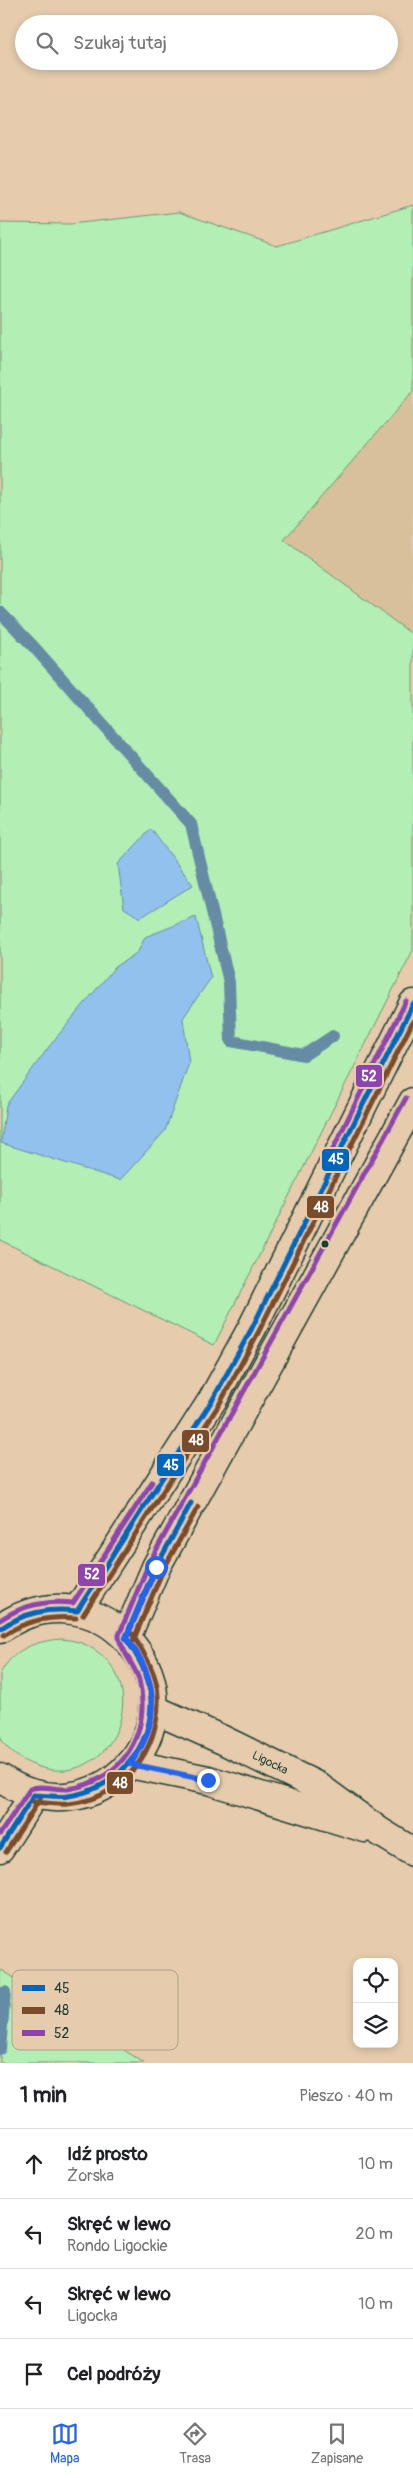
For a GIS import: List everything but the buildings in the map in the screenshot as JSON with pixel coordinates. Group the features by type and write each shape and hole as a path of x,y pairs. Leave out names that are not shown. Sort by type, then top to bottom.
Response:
{"main road":[{"path":"77,1610 213,1399 252,1328 413,1004"},
{"path":"126,1638 156,1567 413,1102"},
{"path":"0,1629 25,1614 60,1608 77,1610 104,1620 126,1638 144,1663 149,1678 153,1709 146,1739 130,1764 112,1780 90,1792 58,1798 34,1795 12,1786 0,1778"},
{"name":"Ligocka","path":"153,1709 223,1740 317,1786 380,1832 413,1852"},
{"name":"Ligocka","path":"130,1764 208,1780 380,1832"},
{"path":"0,1848 34,1795"}],"shaded area":[{"path":"413,391 413,635 284,540"}],"green space":[{"path":"413,205 413,391 284,540 413,635 413,950 214,1345 0,1240 0,223 71,224 179,212 277,246"},
{"path":"62,1639 84,1644 107,1661 120,1683 122,1707 116,1731 103,1751 83,1765 58,1770 29,1763 12,1752 4,1744 0,1735 0,1674 5,1665 18,1652 34,1644"},
{"path":"2,1970 12,1977 12,2050 124,2050 144,2063 0,2063 0,1974"}],"water":[{"path":"151,829 193,885 140,918 124,908 118,864"},
{"path":"196,917 211,978 183,1018 189,1063 165,1131 120,1180 1,1143 6,1105 51,1044 114,968 138,952 145,937"}],"waterway":[{"path":"0,612 33,646 191,824 229,982 231,1041 304,1055 333,1036"},
{"path":"0,2049 5,1992"}],"transit line":[{"name":"52","path":"332,1151 406,1001"},
{"name":"45","path":"77,1611 213,1399 252,1328 413,1004"},
{"name":"48","path":"83,1615 220,1403 259,1331 413,1021"},
{"name":"52","path":"0,1834 30,1789 39,1787 68,1789 87,1784 104,1776 118,1765 129,1751 137,1735 141,1718 142,1699 139,1680 121,1645 119,1635 149,1563 406,1098"},
{"name":"52","path":"0,1620 26,1607 54,1602 73,1603 152,1482"},
{"name":"45","path":"126,1638 156,1567 191,1503"},
{"name":"48","path":"133,1641 163,1570 198,1507"},
{"name":"45","path":"0,1629 9,1623 37,1612 56,1610 77,1611"},
{"name":"48","path":"4,1635 21,1626 39,1620 76,1618"},
{"name":"48","path":"34,1802 68,1804 88,1800 106,1793 121,1782 145,1753 153,1735 157,1717 158,1697 156,1680 150,1664 132,1634"},
{"name":"45","path":"34,1795 68,1796 86,1792 102,1785 117,1775 129,1763 139,1748 146,1733 151,1697 148,1681 142,1666 126,1638"},
{"name":"45","path":"0,1848 34,1795"},
{"name":"48","path":"6,1852 40,1799"}],"route":[{"path":"156,1567 126,1638 144,1663 152,1693 153,1709 146,1739 130,1764 208,1780"}]}
